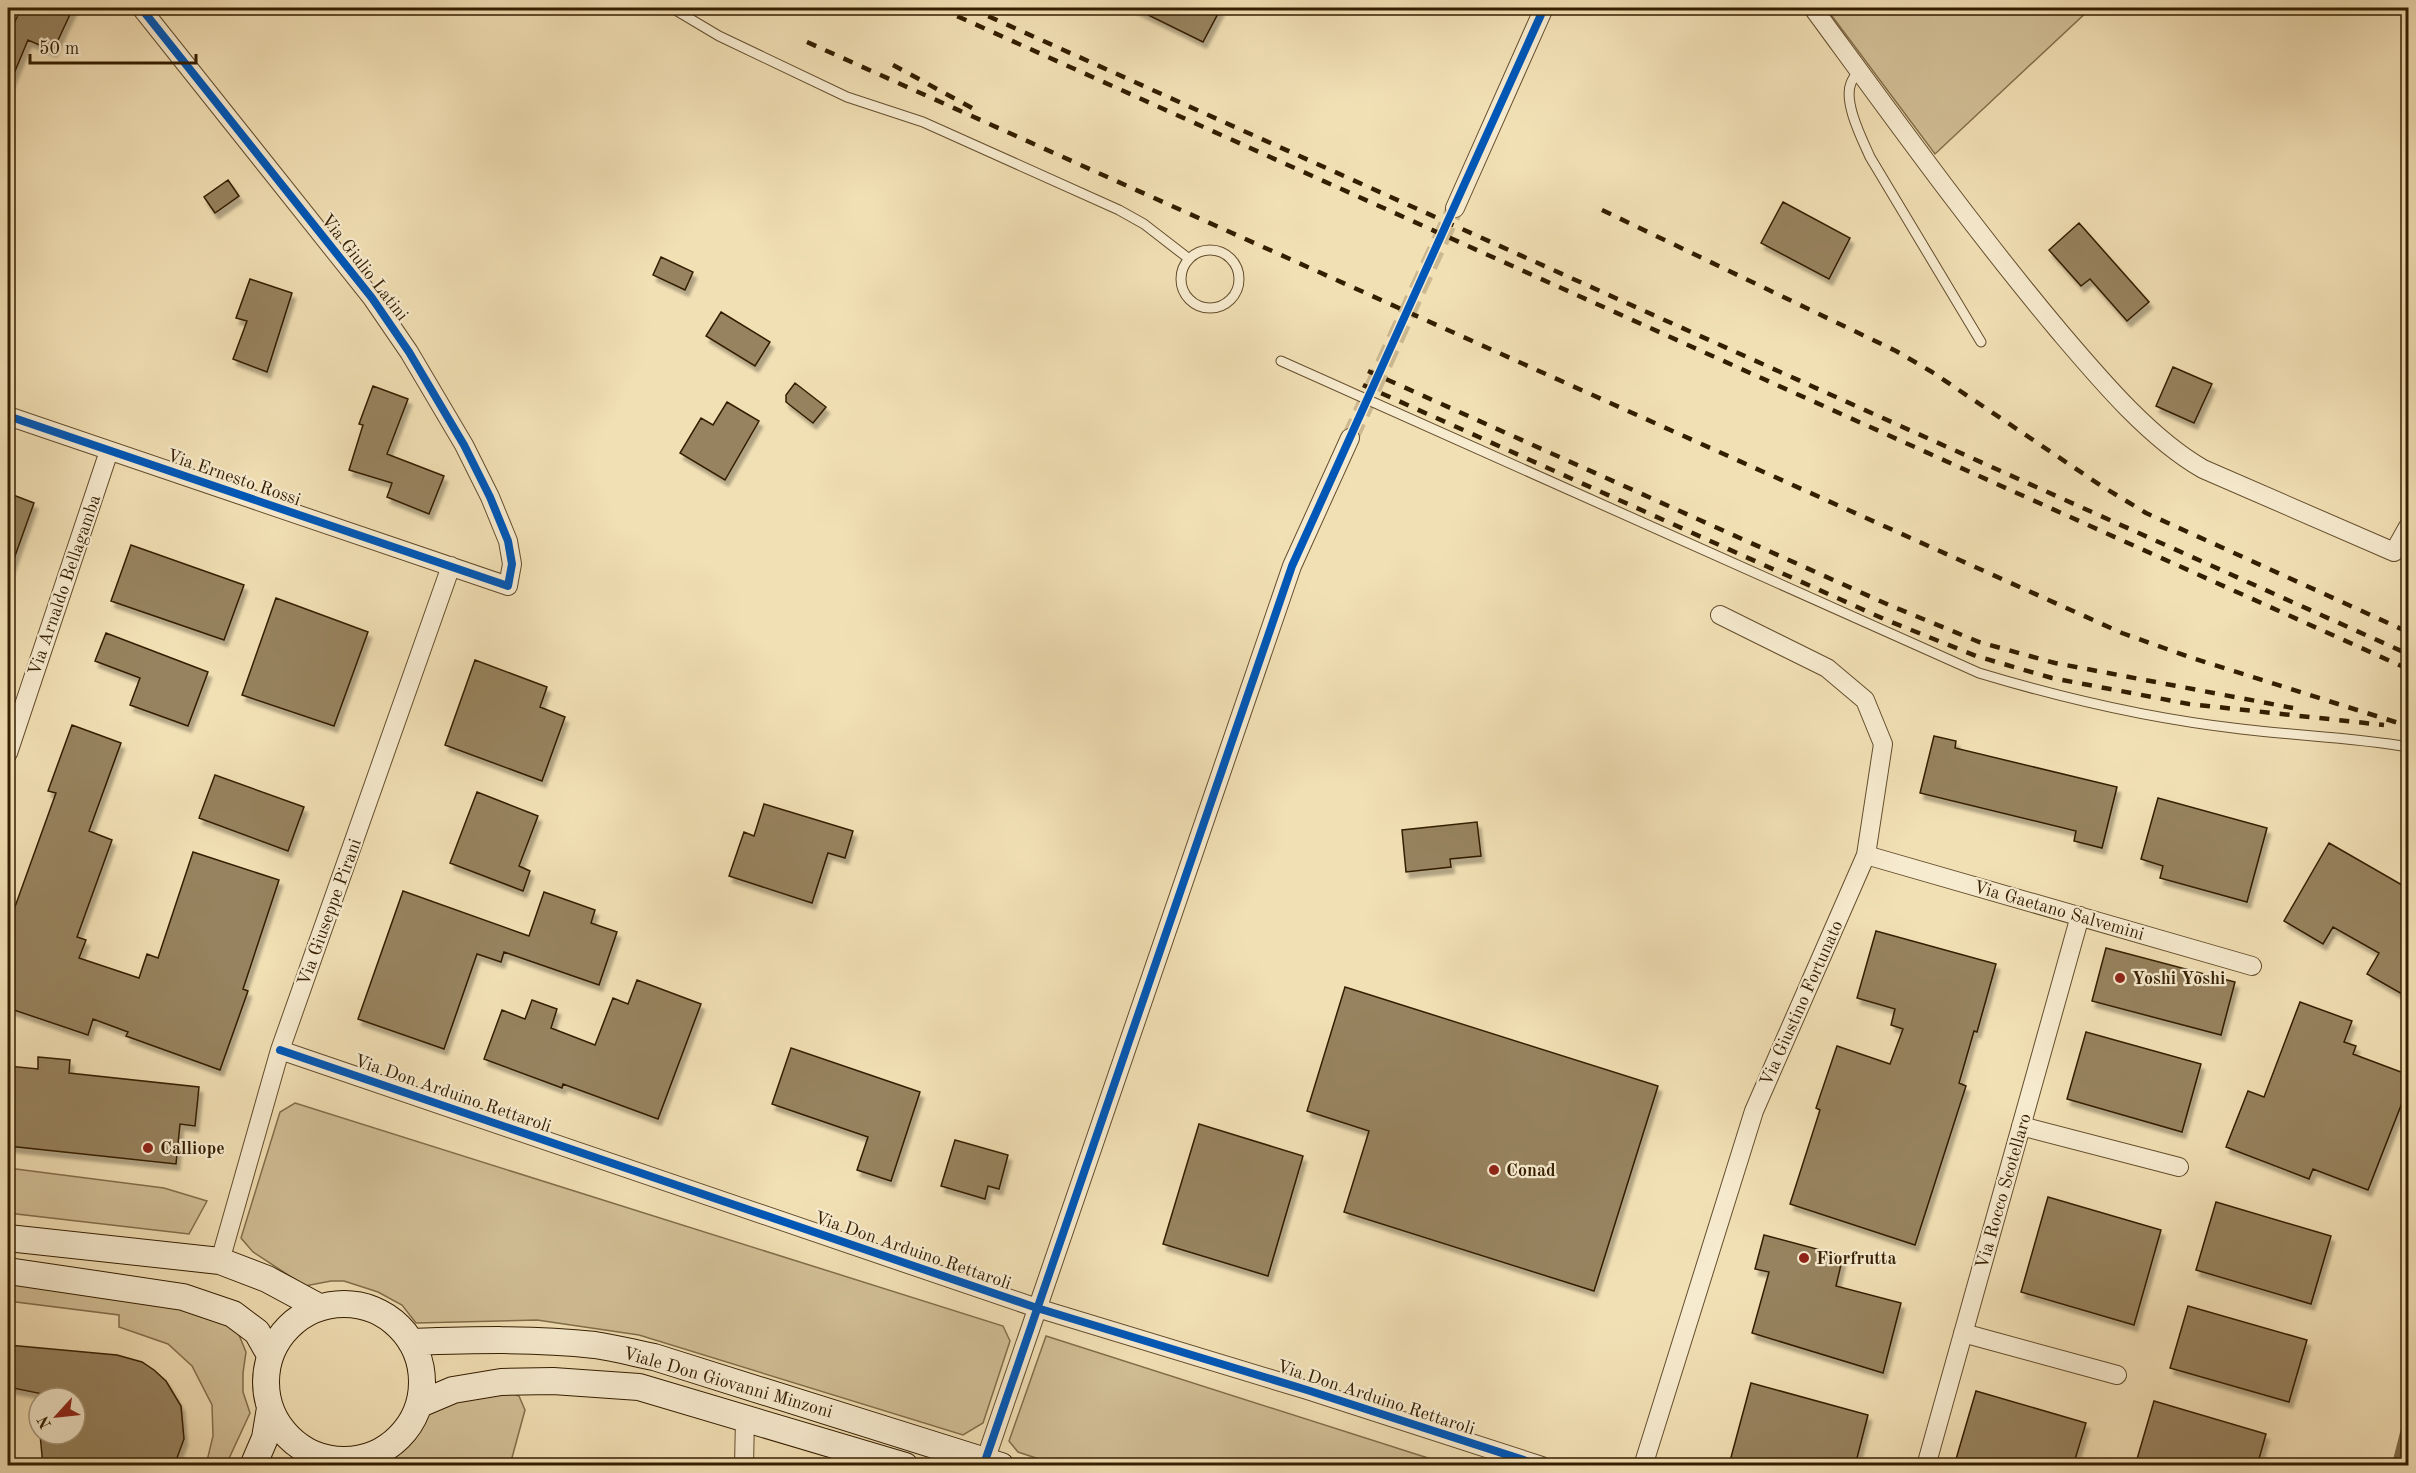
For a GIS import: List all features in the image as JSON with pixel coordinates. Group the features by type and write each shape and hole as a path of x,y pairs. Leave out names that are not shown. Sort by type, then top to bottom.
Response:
{"main road":[{"path":"8,1238 220,1261 267,1279 319,1307"},
{"path":"8,1271 183,1297 233,1314 257,1332 270,1355"},
{"path":"253,1466 265,1438 270,1408 266,1382 270,1355 289,1326 303,1315 319,1307 345,1303 371,1308 394,1321 411,1342 418,1356 422,1372 420,1404 408,1428 389,1447 365,1458 306,1460 286,1435 270,1408"},
{"name":"Viale Don Giovanni Minzoni","path":"411,1342 472,1340 557,1342 597,1346 654,1357 993,1463"},
{"name":"Viale Don Giovanni Minzoni","path":"420,1404 453,1390 501,1382 553,1380 639,1387 905,1466"}],"street":[{"name":"Via Giulio Latini","path":"141,8 372,298 409,352 464,445 508,540 512,564 508,586 451,566"},
{"path":"1455,208 1544,8"},
{"path":"1813,8 1994,252 2031,298 2117,396 2180,456 2203,469 2394,552 2409,527"},
{"name":"Via Ernesto Rossi","path":"8,416 451,566"},
{"path":"993,1463 1037,1308 1292,566 1350,438"},
{"name":"Via Arnaldo Bellagamba","path":"8,753 109,451"},
{"name":"Via Giuseppe Pirani","path":"220,1261 280,1050 451,566"},
{"name":"Via Giustino Fortunato","path":"1643,1466 1754,1111 1866,855 1883,744 1865,700 1827,668 1720,615"},
{"name":"Via Gaetano Salvemini","path":"1866,855 2252,966"},
{"name":"Via Rocco Scotellaro","path":"1926,1466 2080,916"},
{"name":"Via Don Arduino Rettaroli","path":"280,1050 1037,1308 1307,1390 1542,1466"},
{"path":"2021,1126 2179,1167"},
{"path":"1963,1333 2117,1375"},
{"path":"744,1466 745,1418"}],"lane":[{"path":"672,8 719,36 847,97 922,122 1119,210 1143,224 1188,258"},
{"path":"1859,70 1850,84 1849,98 1860,135 1870,157 1982,342"},
{"path":"1207,249 1226,254 1238,271 1239,281 1237,291 1230,300 1222,306 1202,308 1185,296 1180,276 1188,258 1207,249"},
{"path":"1281,361 1979,673 2048,694 2154,716 2240,729 2376,741 2409,747"}],"shaded area":[{"path":"1826,8 2091,8 1935,154"},
{"path":"295,1103 1003,1326 1010,1341 983,1423 963,1435 639,1335 537,1320 416,1323 402,1305 378,1292 344,1281 305,1286 253,1252 241,1238 280,1112"},
{"path":"8,1168 164,1188 207,1201 189,1234 8,1213"},
{"path":"8,1277 153,1298 223,1323 239,1335 246,1352 243,1392 250,1413 226,1465 206,1465 213,1436 212,1405 192,1366 168,1344 119,1327 119,1315 8,1301"},
{"path":"1046,1336 1450,1465 1060,1466 1018,1452 1009,1441"},
{"path":"503,1390 519,1396 525,1410 510,1465 367,1466 402,1443 426,1408"}],"building":[{"path":"21,8 73,8 53,51 28,40 8,88 8,37"},
{"path":"1134,8 1221,8 1203,42"},
{"path":"228,180 239,196 215,213 204,197"},
{"path":"1783,202 1850,238 1829,279 1761,243"},
{"path":"2079,223 2149,302 2127,321 2090,279 2081,286 2049,250"},
{"path":"661,257 693,272 685,290 653,275"},
{"path":"250,279 292,293 267,372 233,359 247,321 236,318"},
{"path":"721,312 770,342 755,366 706,336"},
{"path":"2173,367 2212,384 2194,423 2156,406"},
{"path":"795,383 826,407 813,423 786,402 786,395"},
{"path":"373,386 408,399 387,454 444,476 429,514 387,497 392,483 349,470 363,425 359,424"},
{"path":"727,402 759,421 725,480 680,453 701,418 713,425"},
{"path":"8,493 34,503 10,570 8,570"},
{"path":"131,545 244,585 224,640 111,601"},
{"path":"276,598 368,632 334,726 242,695"},
{"path":"106,633 208,672 188,726 130,705 140,678 95,661"},
{"path":"475,660 547,687 540,707 565,717 542,781 445,745"},
{"path":"72,725 121,743 89,831 112,840 77,937 86,940 79,958 139,978 147,954 158,958 193,852 279,880 243,989 248,991 220,1070 126,1036 128,1032 93,1019 88,1035 8,1008 8,913 12,915 56,793 48,791"},
{"path":"1934,736 1956,741 1955,748 2117,787 2102,848 2074,841 2076,831 1920,793"},
{"path":"215,775 304,807 288,851 199,818"},
{"path":"477,792 538,816 519,866 530,871 523,891 450,863"},
{"path":"2158,798 2267,828 2247,902 2160,878 2163,866 2141,859"},
{"path":"764,804 853,831 845,858 828,853 812,903 729,876 744,832 754,836"},
{"path":"1477,822 1481,856 1450,859 1451,867 1406,872 1402,830"},
{"path":"2329,843 2409,889 2409,998 2367,974 2379,953 2333,927 2323,944 2284,921"},
{"path":"403,891 529,936 544,892 595,910 591,923 617,932 599,985 504,952 501,962 477,954 444,1049 358,1019"},
{"path":"1876,931 1996,964 1977,1032 1974,1031 1959,1083 1966,1086 1915,1245 1790,1204 1820,1110 1816,1108 1837,1046 1890,1064 1903,1029 1891,1025 1895,1009 1857,998"},
{"path":"2106,948 2235,982 2221,1035 2092,1001"},
{"path":"637,980 701,1004 658,1119 563,1084 562,1088 484,1059 502,1010 525,1019 532,1000 557,1009 551,1028 595,1045 613,998 628,1004"},
{"name":"Conad","path":"1345,987 1658,1086 1594,1291 1344,1212 1369,1131 1307,1111"},
{"path":"2300,1002 2352,1021 2344,1042 2356,1046 2353,1054 2409,1075 2409,1085 2368,1190 2313,1169 2309,1179 2226,1147 2248,1091 2264,1097"},
{"path":"2086,1032 2201,1064 2182,1132 2067,1099"},
{"path":"791,1048 920,1092 891,1181 857,1170 868,1137 772,1104"},
{"path":"38,1057 70,1060 69,1073 199,1087 195,1126 180,1124 176,1164 8,1146 8,1066 38,1069"},
{"path":"1199,1124 1303,1156 1268,1276 1163,1244"},
{"path":"955,1140 1008,1155 999,1189 988,1186 985,1199 941,1186"},
{"path":"2048,1197 2161,1230 2134,1325 2021,1292"},
{"path":"2216,1202 2331,1236 2311,1304 2196,1270"},
{"path":"1764,1235 1843,1256 1836,1286 1901,1303 1883,1373 1752,1333 1769,1272 1755,1269"},
{"path":"2188,1306 2307,1340 2289,1402 2170,1368"},
{"path":"8,1345 117,1355 142,1362 166,1381 181,1406 184,1439 174,1466 43,1466 41,1446 87,1446 87,1386 27,1386 27,1391 8,1387"},
{"path":"1751,1383 1868,1415 1855,1466 1746,1466 1730,1461"},
{"path":"1976,1391 2086,1423 2073,1466 1954,1466"},
{"path":"2154,1401 2266,1434 2257,1466 2135,1466"}],"waterway":[{"path":"2395,1466 2408,1415"}],"tunnel":[{"path":"1350,438 1455,208"}],"railway":[{"path":"939,8 2408,669"},
{"path":"970,8 2408,654"},
{"path":"807,42 2122,633 2192,658 2408,726"},
{"path":"893,65 972,108"},
{"path":"1602,210 1896,351 1932,372 2100,485 2146,513 2408,632"},
{"path":"1368,371 1889,605 1979,642 2055,663 2293,708"},
{"path":"1363,385 1884,619 1976,656 2052,678 2189,704 2384,725"}],"cycle path":[{"path":"8,416 508,586 512,564 508,541 490,497 464,445 409,352 372,298 141,8"},
{"path":"985,1461 1292,566 1544,8"},
{"path":"280,1050 1037,1308 1307,1390 1542,1466"}],"place":[{"name":"Yoshi Yoshi","path":"2120,978"},
{"name":"Calliope","path":"148,1148"},
{"name":"Conad","path":"1494,1170"},
{"name":"Fiorfrutta","path":"1804,1258"}]}
